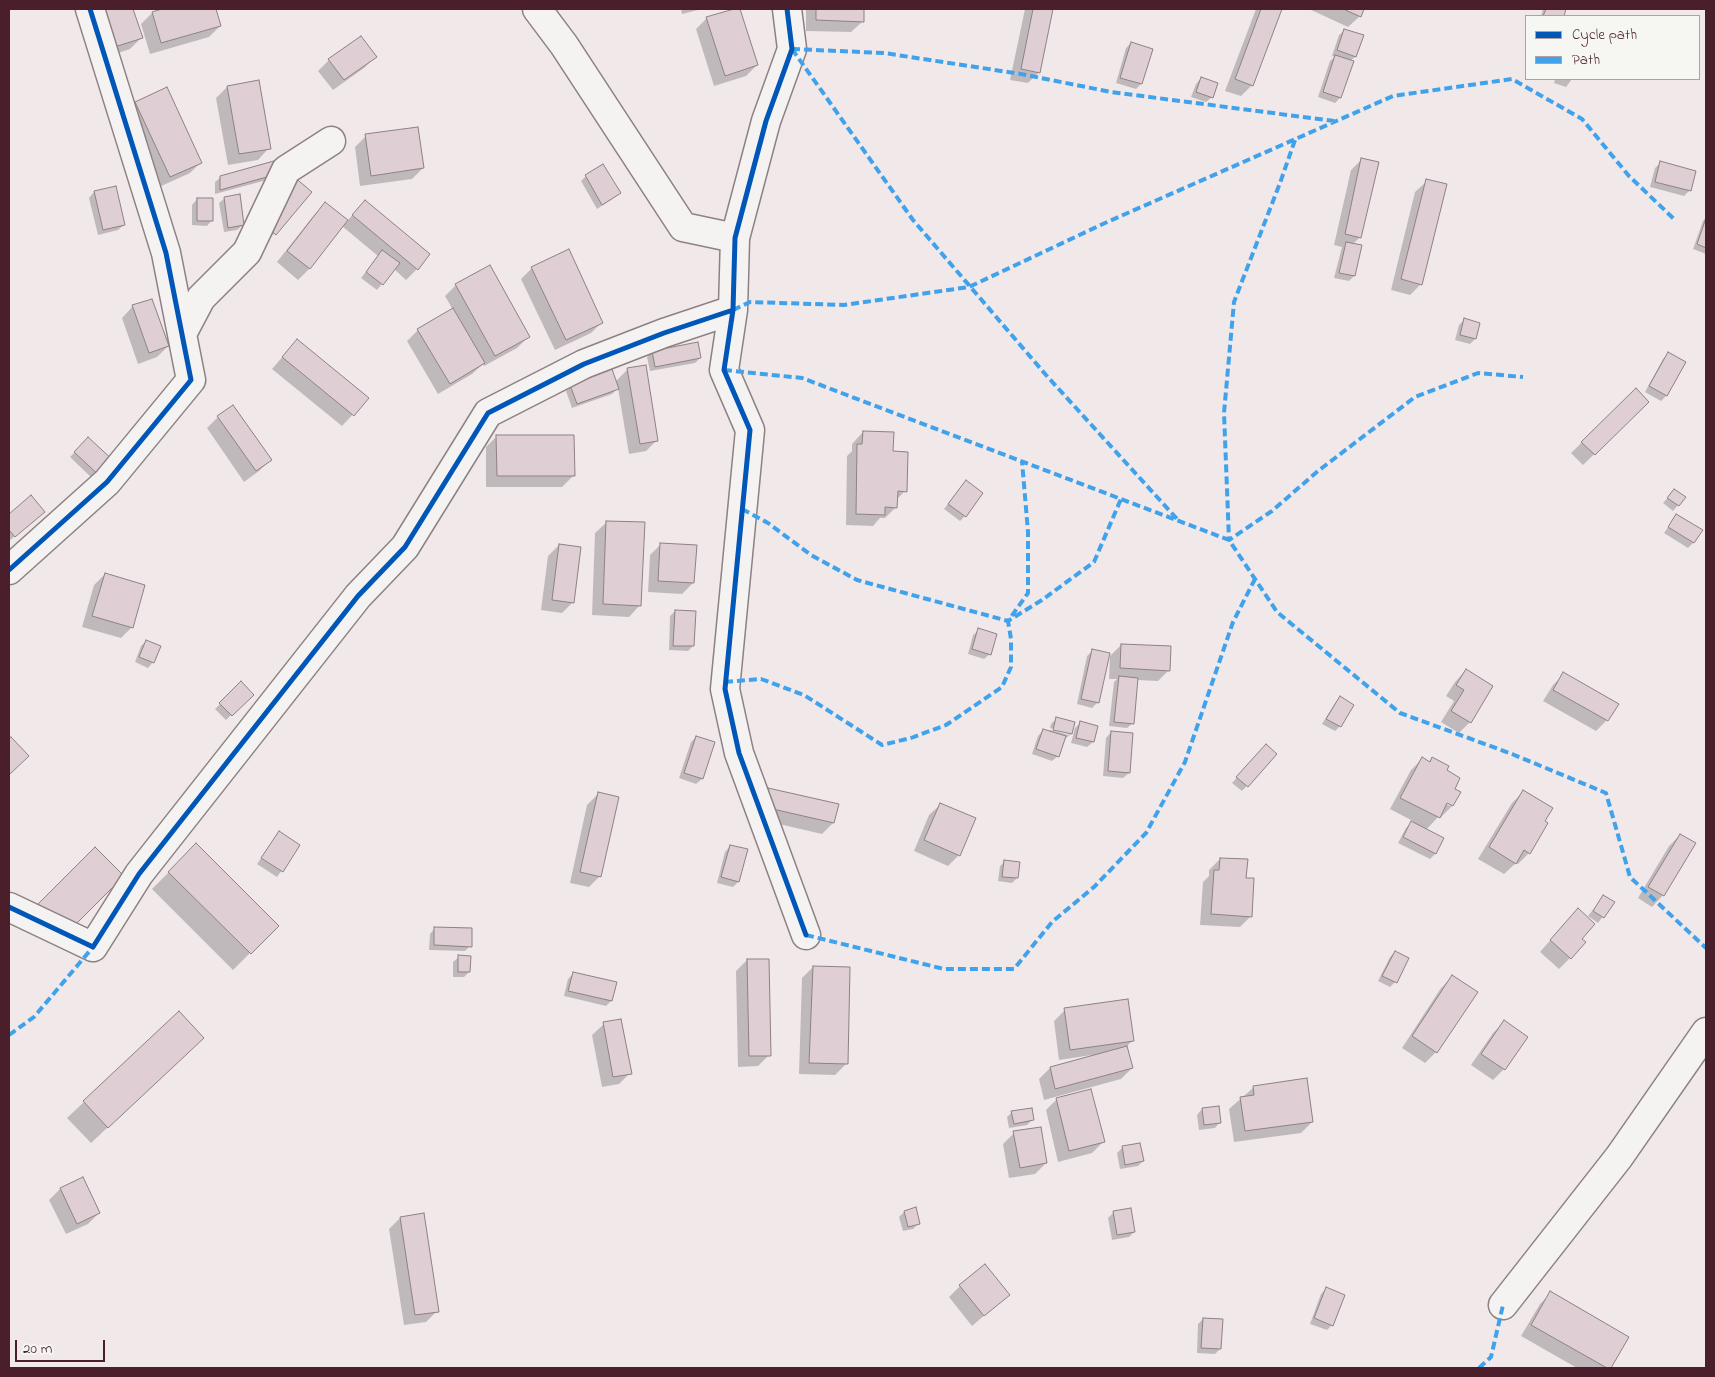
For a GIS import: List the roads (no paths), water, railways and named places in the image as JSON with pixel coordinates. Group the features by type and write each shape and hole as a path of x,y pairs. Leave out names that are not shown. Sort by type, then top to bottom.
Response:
{"street":[{"path":"9,570 107,482 191,380 166,254 90,9"},
{"path":"537,9 564,45 683,227 735,238"},
{"path":"787,9 792,49 766,121 735,238 734,310 724,370 750,430 725,689 739,752 806,935"},
{"path":"182,334 201,298 247,252 286,170 330,141"},
{"path":"9,907 93,947 139,874 358,596 405,547 488,413 584,364 664,333 734,310"},
{"path":"1503,1305 1619,1157 1706,1032"}]}
